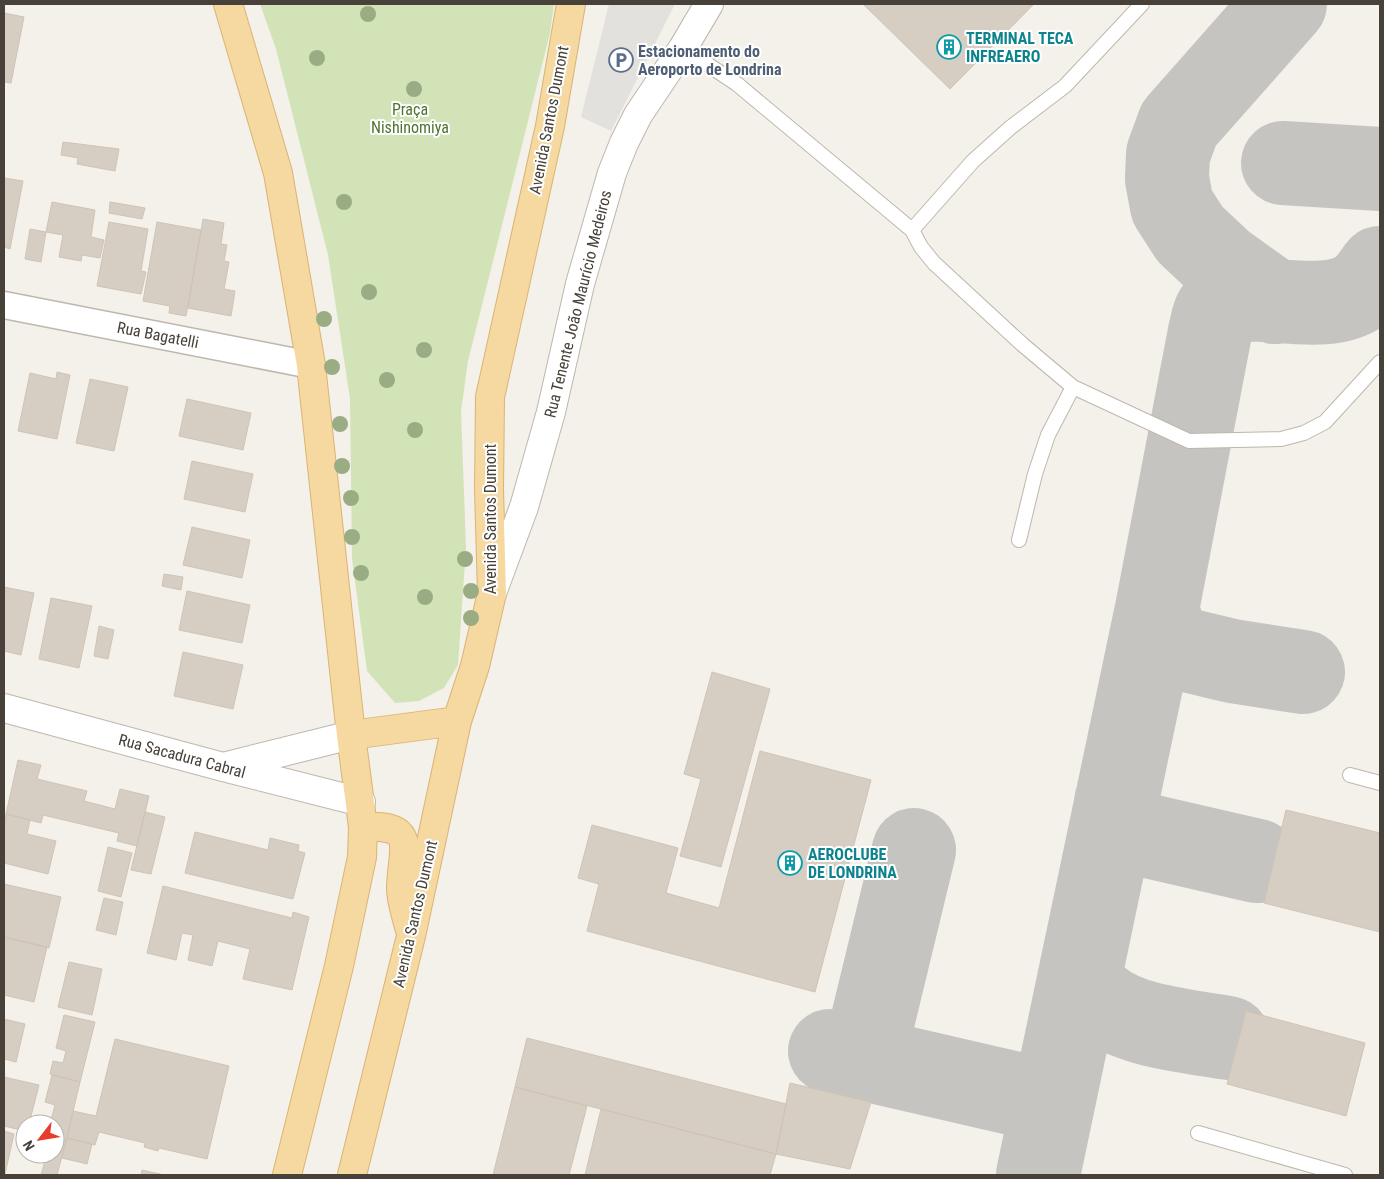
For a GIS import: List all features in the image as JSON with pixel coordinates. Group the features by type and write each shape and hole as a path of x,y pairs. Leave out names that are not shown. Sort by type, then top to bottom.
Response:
{"main road":[{"path":"228,4 278,173 311,365 350,735 362,815 362,857 339,966 287,1175"},
{"name":"Avenida Santos Dumont","path":"352,1175 411,936 457,722 475,666 492,593 489,489 490,397 550,126 571,4"},
{"path":"350,735 457,722"},
{"path":"362,815 398,832 402,837 405,846 401,891 411,936"}],"street":[{"name":"Rua Tenente João Maurício Medeiros","path":"492,593 524,507 551,412 580,284 612,173 624,142 638,116 710,4"},
{"name":"Rua Bagatelli","path":"4,305 311,365"},
{"name":"Rua Sacadura Cabral","path":"4,708 223,767 362,815"},
{"path":"223,767 350,735"}],"lane":[{"path":"912,230 973,161 1012,127 1065,86 1142,4"},
{"path":"683,48 737,84 912,230 921,248 934,263 1073,388 1189,441 1281,439 1304,434 1325,422 1380,362"},
{"path":"1019,540 1035,474 1048,435 1073,388"},
{"path":"1350,775 1380,783"},
{"path":"1198,1133 1345,1175"}],"green space":[{"name":"Praça Nishinomiya","path":"260,4 554,4 550,33 468,361 461,412 466,547 458,665 444,688 419,701 395,703 367,671 352,559 350,399 328,255 276,49"}],"shaded area":[{"name":"Estacionamento do Aeroporto de Londrina","path":"609,4 675,4 611,131 581,117"}],"building":[{"name":"TERMINAL TECA INFREAERO","path":"863,4 1034,4 950,89"},
{"path":"4,13 24,17 11,83 4,82"},
{"path":"63,142 119,149 115,171 77,164 78,158 61,155"},
{"path":"4,178 23,181 10,249 4,247"},
{"path":"52,202 95,210 91,237 104,240 100,258 82,255 81,261 59,257 63,235 46,232"},
{"path":"110,202 145,208 142,219 109,213"},
{"path":"203,219 224,223 221,244 227,245 224,261 229,262 224,289 235,291 231,316 188,308"},
{"path":"109,222 148,229 141,271 146,272 141,294 97,286"},
{"path":"157,222 201,230 186,316 169,313 170,306 143,301"},
{"path":"30,229 46,232 41,262 25,259"},
{"path":"57,372 70,375 57,439 18,431 30,373 56,379"},
{"path":"90,379 128,387 114,451 76,443"},
{"path":"187,399 251,413 243,450 179,436"},
{"path":"192,461 253,474 245,512 184,499"},
{"path":"192,527 250,540 242,578 183,565"},
{"path":"164,574 183,577 181,590 162,586"},
{"path":"4,587 34,593 21,655 4,651"},
{"path":"187,591 250,605 242,643 179,630"},
{"path":"51,598 92,606 79,668 39,659"},
{"path":"99,626 114,630 108,659 94,656"},
{"path":"183,652 243,665 233,709 174,696"},
{"path":"712,672 770,689 721,867 680,856 701,779 684,774"},
{"name":"AEROCLUBE DE LONDRINA","path":"760,751 871,780 815,992 587,931 599,884 578,878 592,825 678,848 666,893 719,908"},
{"path":"18,760 41,765 37,779 87,791 84,801 115,809 120,789 149,796 137,846 117,841 119,833 43,815 41,823 6,814"},
{"path":"1286,810 1380,833 1380,932 1264,903"},
{"path":"145,812 165,817 151,874 131,870"},
{"path":"6,814 30,820 27,834 56,841 48,874 4,863 4,823"},
{"path":"195,832 268,850 270,838 299,845 298,851 305,853 293,899 185,873"},
{"path":"108,847 132,853 121,897 98,891"},
{"path":"4,884 61,897 49,948 4,937"},
{"path":"163,886 292,918 293,912 309,917 292,990 243,979 250,949 218,941 212,966 188,960 193,935 182,933 176,960 147,953"},
{"path":"104,898 123,902 116,935 96,930"},
{"path":"4,937 47,947 34,1002 4,995"},
{"path":"69,962 102,969 92,1015 58,1007"},
{"path":"1246,1011 1365,1043 1346,1116 1227,1084"},
{"path":"64,1015 95,1022 80,1082 50,1074 53,1061 63,1063 66,1051 56,1048"},
{"path":"4,1019 25,1024 16,1062 4,1059"},
{"path":"527,1038 786,1104 776,1154 515,1087"},
{"path":"115,1039 229,1066 207,1159 159,1148 158,1151 144,1147 145,1143 99,1132 95,1145 67,1138 73,1111 96,1116"},
{"path":"52,1075 80,1082 66,1141 65,1114 53,1114 55,1105 45,1102"},
{"path":"4,1077 39,1085 32,1114 15,1114 15,1129 4,1126"},
{"path":"790,1083 871,1102 850,1169 776,1154"},
{"path":"515,1087 587,1106 569,1175 493,1175"},
{"path":"601,1109 776,1154 770,1175 585,1175"},
{"path":"4,1131 14,1134 5,1174 4,1174"},
{"path":"67,1138 92,1144 87,1164 65,1159"},
{"path":"44,1164 60,1164 57,1175 41,1175"},
{"path":"142,1170 164,1175 141,1175"}],"taxiway":[{"path":"1275,302 1222,264 1190,234 1172,206 1167,179 1168,154 1179,124 1285,4"},
{"path":"1283,163 1380,169"},
{"path":"1038,1175 1157,609 1214,315 1217,310 1228,302 1243,300 1304,303 1326,302 1346,298 1363,289 1380,268"},
{"path":"1157,609 1168,638 1182,649 1232,661 1303,672"},
{"path":"1116,802 1125,824 1144,835 1257,861"},
{"path":"877,1062 869,1051 867,1044 914,850"},
{"path":"1079,979 1092,995 1125,1016 1177,1030 1228,1038"},
{"path":"830,1051 1021,1095 1032,1094 1041,1090 1058,1076"}],"place":[{"name":"TERMINAL TECA INFREAERO","path":"949,47"},
{"name":"Estacionamento do Aeroporto de Londrina","path":"621,60"},
{"name":"AEROCLUBE DE LONDRINA","path":"790,863"}]}
